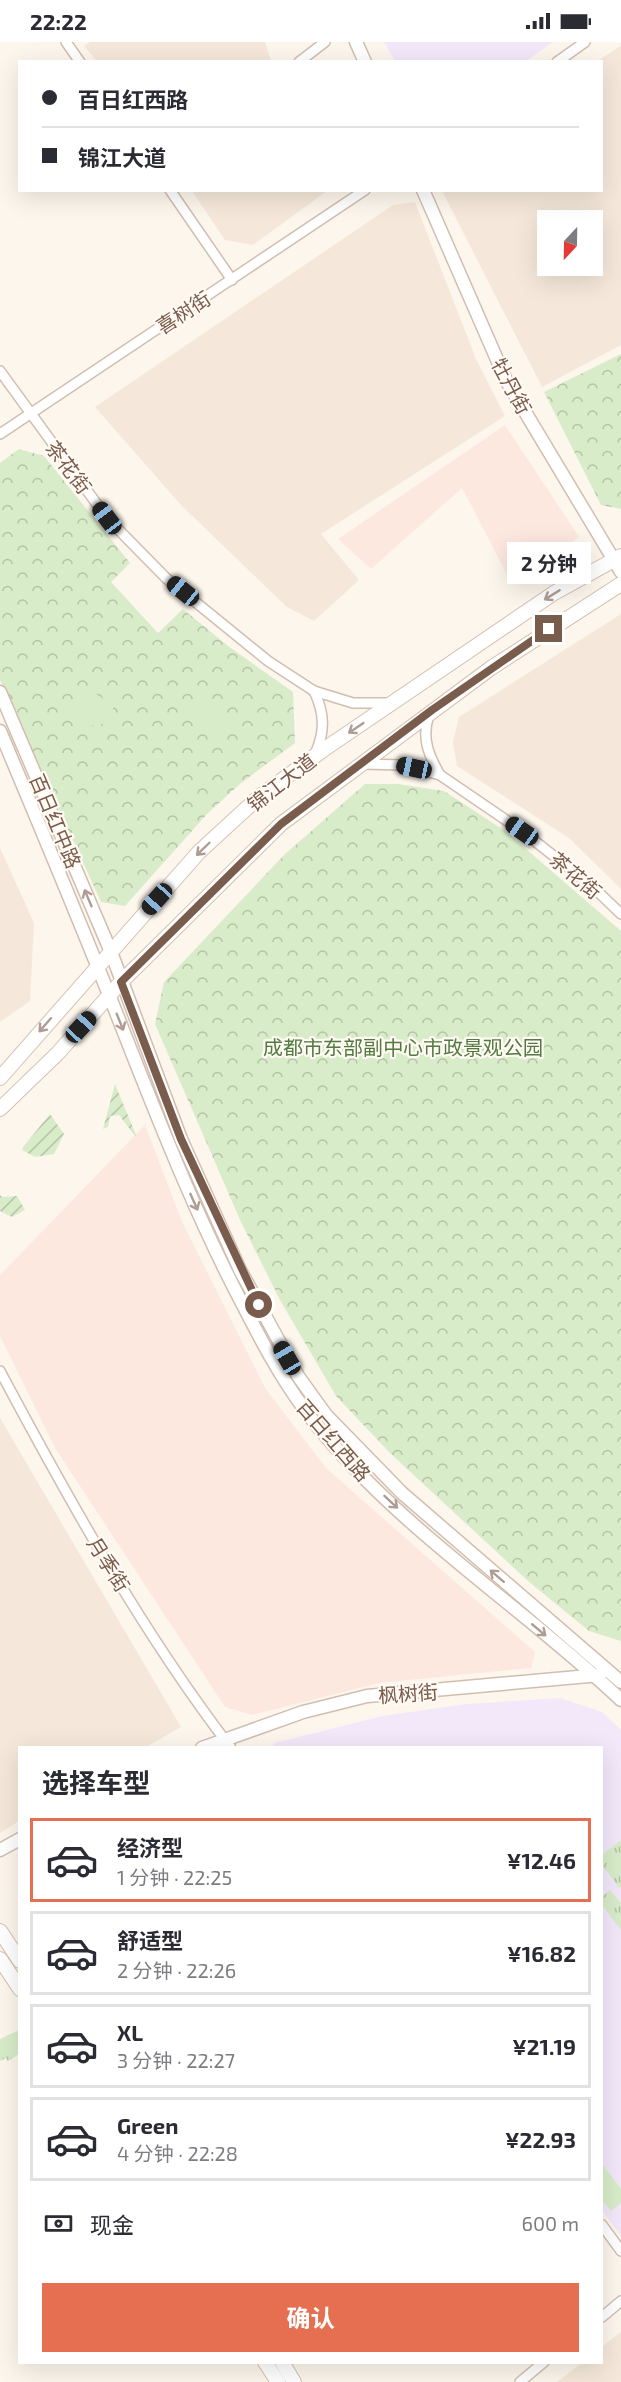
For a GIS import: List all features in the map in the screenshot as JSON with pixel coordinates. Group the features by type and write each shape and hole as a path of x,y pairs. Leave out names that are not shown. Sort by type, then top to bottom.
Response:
{"main road":[{"name":"锦江大道","path":"0,1078 199,852 259,797 391,703 554,593 617,557"},
{"name":"锦江大道","path":"0,1109 58,1053 121,982 281,824 432,710 569,616 621,585"},
{"path":"0,1931 18,1958"},
{"path":"0,1959 18,1986"},
{"path":"266,2364 278,2382"},
{"path":"283,2364 294,2382"}],"street":[{"path":"66,42 79,60"},
{"path":"302,60 325,42"},
{"path":"356,42 364,60"},
{"path":"559,60 585,42"},
{"path":"172,192 232,280"},
{"name":"喜树街","path":"0,434 363,192"},
{"name":"牡丹街","path":"424,192 506,380 617,557 621,572"},
{"name":"茶花街","path":"0,371 107,518 166,578 268,661 315,691 353,703 391,703"},
{"path":"315,691 322,706 324,721 322,738 315,756"},
{"name":"百日红中路","path":"0,692 111,952"},
{"path":"432,710 425,726 426,742 430,758 440,775"},
{"name":"百日红中路","path":"0,731 66,883 97,968"},
{"name":"茶花街","path":"354,769 367,762 385,763 440,775 522,831 592,886 621,914"},
{"name":"百日红西路","path":"111,952 197,1174 240,1269 298,1376 342,1432 402,1493 618,1677"},
{"name":"百日红西路","path":"97,968 168,1144 219,1257 286,1384 315,1424 392,1504 536,1628 596,1675 621,1700"},
{"name":"月季街","path":"0,1371 94,1540 162,1648 228,1743"},
{"name":"枫树街","path":"212,1746 228,1743 303,1712 367,1696 596,1675 618,1677"},
{"path":"0,1850 18,1840"},
{"path":"603,2226 621,2250"},
{"path":"603,2316 621,2301"},
{"path":"520,2382 542,2364"}],"shaded area":[{"path":"90,42 265,42 271,60 96,60 84,46"},
{"path":"384,42 553,42 528,60 394,60"},
{"path":"621,46 621,345 542,387 443,192 603,192 603,60 599,60"},
{"path":"193,192 326,192 253,245 225,240"},
{"path":"415,202 476,359 505,416 321,534 359,580 314,621 287,607 181,505 95,407 393,205"},
{"path":"505,425 579,537 512,584 462,488 371,569 338,539"},
{"path":"621,614 621,889 569,838 457,766 453,742 459,717"},
{"path":"0,848 34,923 30,1001 0,1022"},
{"path":"145,1125 183,1224 265,1388 326,1468 535,1652 531,1668 379,1683 252,1715 225,1707 55,1448 0,1336 0,1275"},
{"path":"0,1418 181,1727 148,1746 18,1746 18,1822 0,1833"},
{"path":"560,1698 602,1712 621,1730 621,2236 603,2211 603,1746 273,1746 274,1743 382,1716 467,1704"},
{"path":"621,2332 621,2382 557,2382 581,2364 603,2364 603,2346"}],"green space":[{"path":"621,354 621,509 601,505 544,392"},
{"path":"19,449 44,456 130,563 111,582 158,633 183,609 228,646 293,692 295,743 241,783 207,814 125,906 101,902 0,680 0,463"},
{"path":"91,690 114,707 98,729 75,712"},
{"path":"222,701 226,728 198,731 194,705"},
{"name":"成都市东部副中心市政景观公园","path":"365,784 398,784 444,791 505,831 621,931 621,1641 589,1631 528,1581 391,1454 336,1396 280,1300 241,1222 155,1024 164,982 284,855"},
{"path":"115,1084 135,1136 119,1115 110,1116 108,1127 103,1129"},
{"path":"50,1114 64,1134 54,1154 35,1157 22,1150 23,1147"},
{"path":"0,1195 2,1197 17,1196 25,1210 12,1217 0,1211"},
{"path":"621,1840 621,1887 619,1888 603,1866 603,1854"},
{"path":"610,1890 621,1903 621,1930 603,1906 603,1896"},
{"path":"18,2030 18,2055 8,2061 6,2058 0,2061 0,2039"},
{"path":"603,2165 621,2189 621,2203 611,2211 603,2201"}],"route":[{"path":"259,1305 240,1269 181,1139 121,982 281,824 432,710 549,629"}]}
